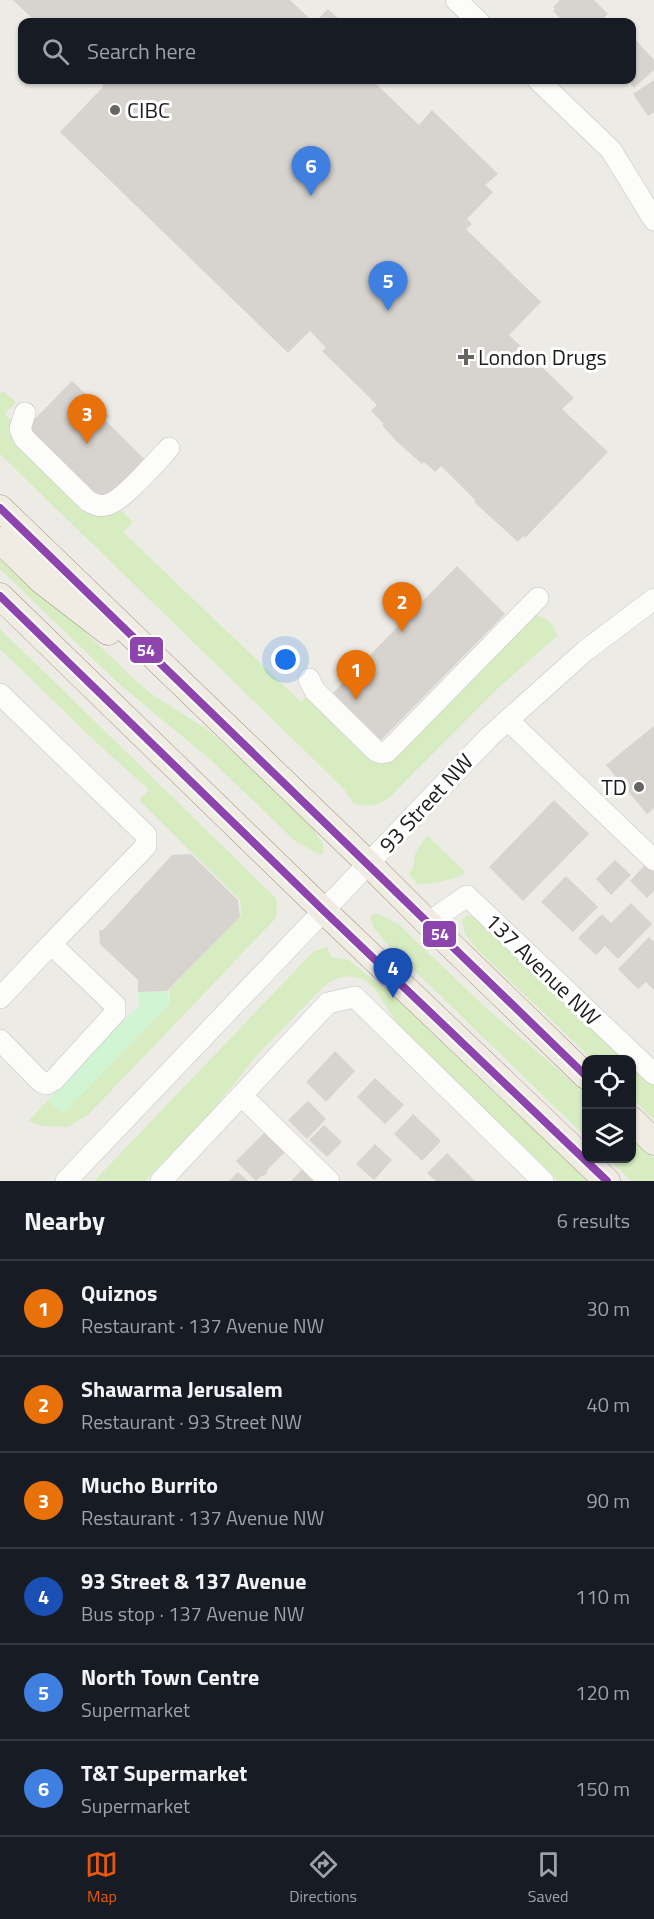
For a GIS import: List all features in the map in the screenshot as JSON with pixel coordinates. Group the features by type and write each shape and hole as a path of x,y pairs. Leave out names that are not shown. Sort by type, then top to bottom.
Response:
{"main road":[{"name":"137 Avenue NW","path":"0,508 582,1072"},
{"path":"0,540 42,581 209,709"},
{"path":"0,596 324,911 607,1181"},
{"path":"636,1124 654,1142"}],"street":[{"path":"456,0 476,18"},
{"path":"542,84 610,150 654,220"},
{"path":"26,413 20,429 24,438 88,501 96,505 107,505 124,494 169,448"},
{"path":"309,679 315,691 376,751 387,752 538,598"},
{"name":"93 Street NW","path":"66,1181 489,737 585,651 654,599"},
{"path":"0,694 146,836 147,840 146,846 0,998"},
{"path":"508,720 653,857"},
{"name":"137 Avenue NW","path":"428,923 467,896 654,1074"},
{"path":"0,1040 40,1082 47,1084 54,1080 112,1019 115,1005 51,944"},
{"path":"161,1181 328,1003 355,997 543,1181"},
{"path":"242,1096 329,1181"}],"green space":[{"path":"3,391 16,402 5,414 12,421 10,425 13,438 119,508 133,522 123,532 301,702 311,692 392,760 529,615 547,620 557,636 495,691 389,798 372,805 354,804 344,789 0,454 0,394"},
{"path":"0,549 138,683 208,730 237,755 313,829 323,844 324,853 320,855 294,840 212,761 118,683 0,569"},
{"path":"0,629 275,897 277,902 276,918 89,1114 68,1127 42,1126 28,1121 48,1100 63,1113 170,1004 169,990 241,915 240,900 139,800 149,790 0,649"},
{"path":"427,835 465,872 462,875 429,884 418,884 409,874 413,868 415,854"},
{"path":"376,913 398,924 484,1006 582,1091 582,1133 385,942 374,928 370,917"},
{"path":"467,915 477,917 626,1055 588,1055 478,950 465,934 462,920"},
{"path":"327,947 331,957 349,960 384,989 389,985 592,1181 558,1181 402,1031 375,989 363,979 347,976 333,980 323,987 258,1054 207,1117 145,1181 94,1181 313,952"},
{"path":"167,991 170,1003 63,1114 48,1100 139,1005 138,992"},
{"path":"636,1065 654,1082 654,1120 636,1102"},
{"path":"636,1141 654,1158 654,1181 631,1181 612,1163 636,1163"}],"building":[{"path":"13,0 290,0 309,18 32,18"},
{"path":"560,0 594,0 608,14 604,18 560,18 553,11 555,9 553,7"},
{"path":"328,9 338,18 319,18"},
{"path":"636,40 654,60 654,70 634,88 630,84 636,84"},
{"path":"654,80 654,112 648,116 633,94"},
{"path":"103,84 376,84 419,125 432,110 498,174 485,185 493,192 467,219 472,224 466,229 541,302 509,335 574,398 562,409 608,452 525,538 523,536 518,542 474,502 475,500 441,466 435,472 424,462 422,464 396,441 371,411 377,405 322,351 326,348 310,331 288,353 60,132 103,87"},
{"path":"72,381 109,416 105,420 144,459 138,465 142,468 111,495 88,495 25,429"},
{"path":"457,566 505,614 381,740 333,693"},
{"name":"TD","path":"654,726 654,808 647,814 606,765"},
{"path":"554,800 589,834 523,901 489,867"},
{"path":"191,854 238,900 240,917 167,991 138,992 138,980 100,944 99,930 103,930 172,855"},
{"path":"615,860 631,875 611,895 596,879"},
{"path":"646,864 654,872 654,891 647,898 630,881"},
{"path":"566,876 598,907 573,932 541,902"},
{"path":"631,903 652,924 618,959 605,946 596,955 578,938 602,914 611,923"},
{"path":"649,937 654,942 654,990 646,982 638,989 618,969"},
{"path":"335,1051 355,1071 326,1102 306,1082"},
{"path":"375,1078 404,1105 385,1124 357,1097"},
{"path":"308,1101 326,1119 307,1139 288,1120"},
{"path":"413,1114 441,1141 422,1161 394,1134"},
{"path":"324,1125 342,1142 327,1157 309,1140"},
{"path":"266,1131 286,1151 268,1169 266,1175 256,1181 236,1161"},
{"path":"375,1144 392,1160 374,1180 356,1164"},
{"path":"447,1153 475,1181 436,1181 427,1173"},
{"path":"304,1168 317,1181 291,1181"},
{"path":"238,1172 248,1181 229,1181"}],"transit line":[{"name":"54","path":"0,508 582,1072"},
{"name":"54","path":"0,596 324,911 607,1181"}],"place":[{"name":"CIBC","path":"115,110"},
{"name":"T&T Supermarket","path":"311,196"},
{"name":"North Town Centre","path":"388,311"},
{"name":"London Drugs","path":"466,357"},
{"name":"Mucho Burrito","path":"87,444"},
{"name":"Shawarma Jerusalem","path":"402,632"},
{"name":"Quiznos","path":"356,700"},
{"name":"TD","path":"639,787"},
{"name":"93 Street & 137 Avenue","path":"393,998"}]}
